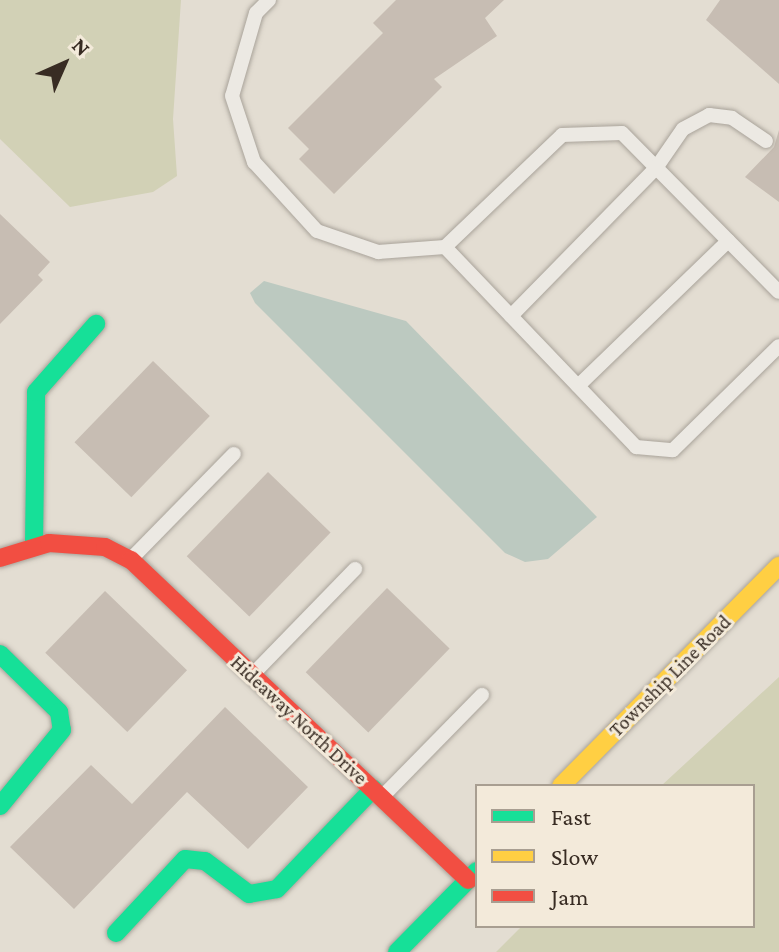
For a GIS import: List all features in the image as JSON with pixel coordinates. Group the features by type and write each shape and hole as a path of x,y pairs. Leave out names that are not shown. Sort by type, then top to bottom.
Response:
{"street":[{"path":"34,543 36,392 96,324"},
{"path":"0,558 34,543 91,545 131,560"},
{"name":"Hideaway North Drive","path":"131,560 377,794 472,876"},
{"name":"Township Line Road","path":"563,784 779,566"},
{"path":"0,654 59,712 62,730 0,806"},
{"path":"116,933 185,859 205,861 249,894 277,889 377,794"},
{"path":"397,952 472,876"}],"lane":[{"path":"269,0 256,13 232,96 254,162 317,231 378,252 445,247 562,135 622,133 779,292"},
{"path":"511,316 656,168 683,129 709,115 732,118 766,141"},
{"path":"578,386 728,241"},
{"path":"445,247 636,447 673,450 779,346"},
{"path":"131,560 234,454"},
{"path":"252,675 355,569"},
{"path":"377,794 482,695"}],"green space":[{"path":"0,0 181,0 173,119 177,176 153,192 70,207 0,139"},
{"path":"779,677 779,952 496,952 520,928 755,928 755,784 663,784"}],"shaded area":[{"path":"264,281 406,321 597,517 548,559 525,562 505,553 255,303 250,293"}],"building":[{"path":"396,0 504,0 485,18 497,36 434,79 442,87 334,194 299,159 309,149 288,128 383,33 373,23"},
{"path":"720,0 779,0 779,84 706,20"},
{"path":"779,130 779,202 745,177 774,147"},
{"path":"0,214 50,262 38,275 43,280 0,324"},
{"path":"153,361 210,416 131,497 75,442"},
{"path":"268,472 331,532 249,617 187,556"},
{"path":"387,588 450,648 368,733 306,672"},
{"path":"105,591 187,670 127,732 45,653"},
{"path":"225,707 308,787 248,849 187,792 74,909 10,847 91,765 132,804"}],"traffic: fast":[{"path":"34,543 36,392 96,324"},
{"path":"0,654 59,712 62,730 0,806"},
{"path":"116,933 185,859 205,861 249,894 277,889 373,789"},
{"path":"397,952 475,873"}],"traffic: slow":[{"path":"563,784 779,566"}],"traffic: jam":[{"path":"0,558 49,543 105,547 131,560 468,880"}]}
